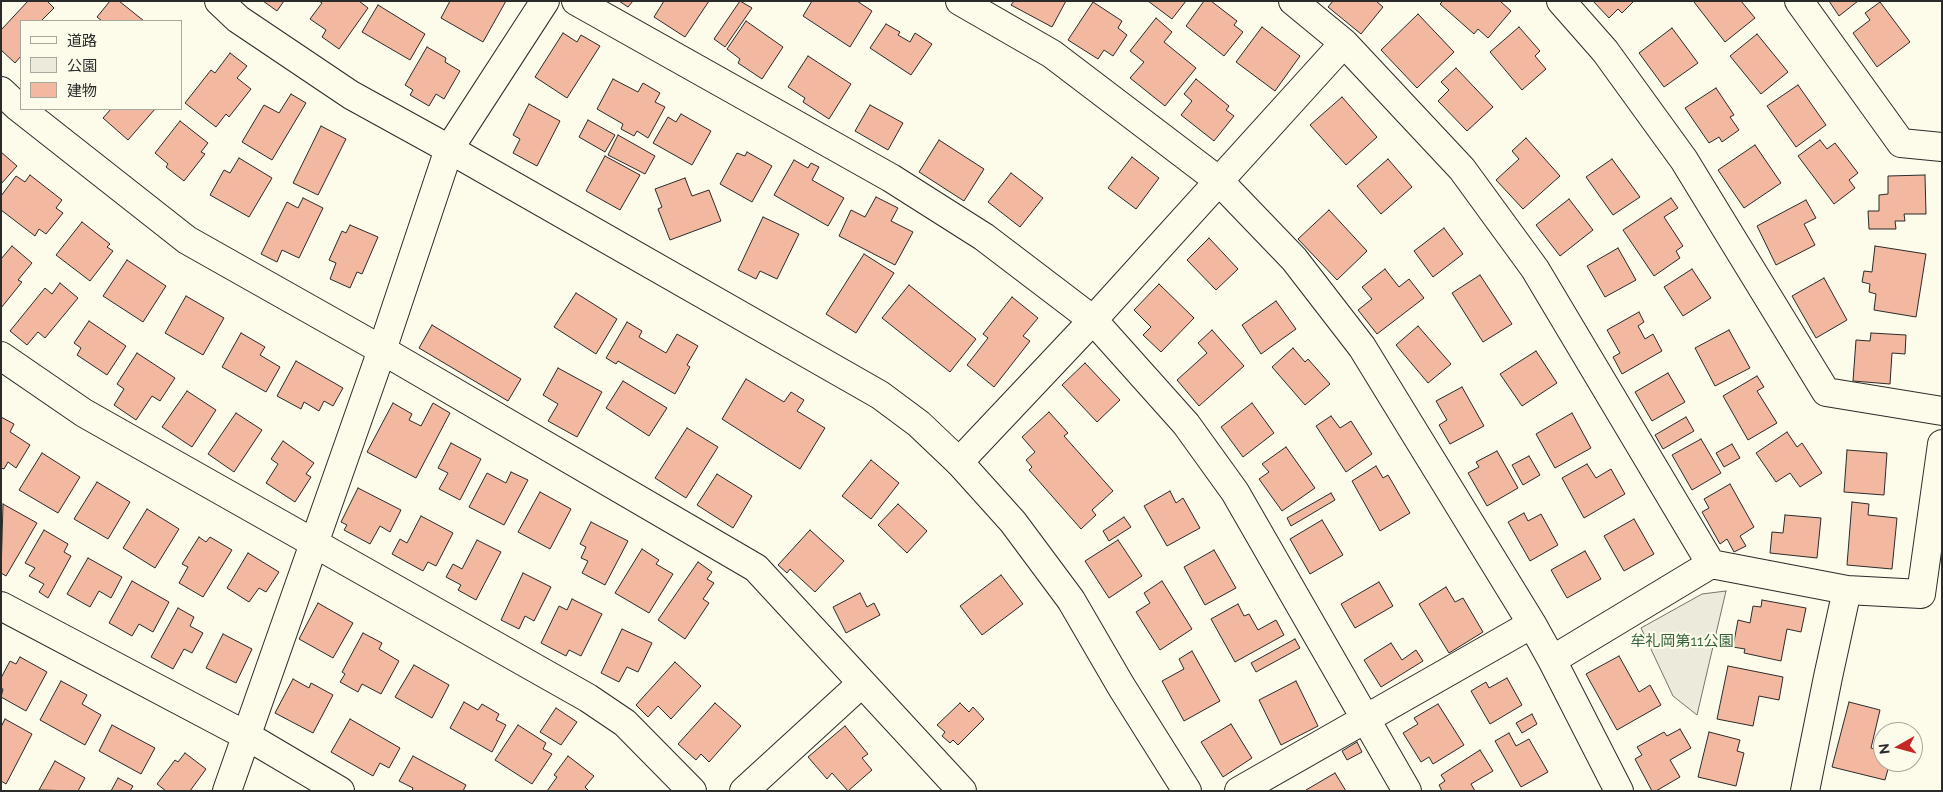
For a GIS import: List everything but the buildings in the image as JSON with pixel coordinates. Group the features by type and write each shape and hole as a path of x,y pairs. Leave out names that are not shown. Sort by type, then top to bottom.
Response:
{"street":[{"path":"219,1 238,19 351,95 880,395 919,424 959,462 1014,522 1071,600 1121,686 1187,791"},
{"path":"228,791 313,543 382,350 449,149 545,1"},
{"path":"576,1 891,178 984,237 1092,320 1186,424 1235,492 1407,791"},
{"path":"960,1 1052,54 1219,180 1294,259 1362,348 1532,624 1619,791"},
{"path":"1293,1 1344,43 1462,169 1535,269 1711,564"},
{"path":"1561,1 1605,51 1684,160 1826,392 1942,411"},
{"path":"1799,1 1901,143 1942,147"},
{"path":"959,462 1092,320 1344,43"},
{"path":"1,91 20,108"},
{"path":"23,110 187,240 382,350 756,568 962,791"},
{"path":"1,356 84,413 588,698 625,723 692,791"},
{"path":"1552,660 1711,564 1847,590 1921,594 1942,444"},
{"path":"1806,791 1847,590"},
{"path":"1,606 247,736 340,791"},
{"path":"1239,791 1532,624"},
{"path":"744,791 862,683"}],"green space":[{"name":"牟礼岡第11公園","path":"1726,591 1697,715 1673,696 1641,628 1702,594"}]}
